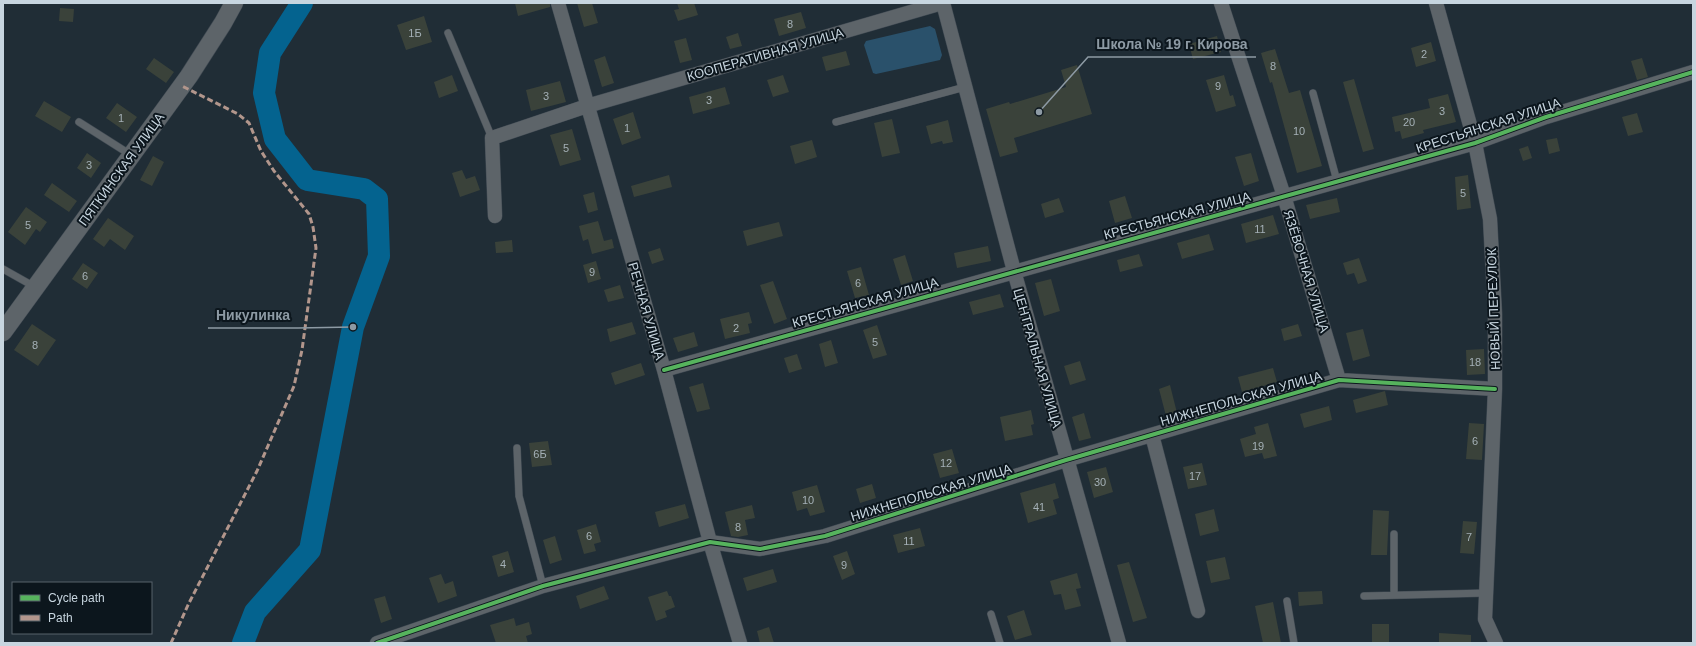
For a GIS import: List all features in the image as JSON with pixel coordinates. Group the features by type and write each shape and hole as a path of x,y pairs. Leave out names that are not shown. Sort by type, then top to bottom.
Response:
{"street":[{"name":"ПЯТКИНСКАЯ УЛИЦА","path":"3,332 189,76 234,3"},
{"name":"РЕЧНАЯ УЛИЦА","path":"558,3 664,370 710,542 740,643"},
{"name":"КООПЕРАТИВНАЯ УЛИЦА","path":"492,138 587,106 942,3"},
{"name":"ЦЕНТРАЛЬНАЯ УЛИЦА","path":"942,3 1066,460 1119,643"},
{"name":"ЯЗЁВОЧНАЯ УЛИЦА","path":"1221,3 1284,196 1339,380"},
{"name":"НОВЫЙ ПЕРЕУЛОК","path":"1436,3 1475,143 1490,219 1496,314 1495,389 1485,619 1496,643"},
{"name":"КРЕСТЬЯНСКАЯ УЛИЦА","path":"664,370 1475,143 1546,117 1693,72"},
{"path":"492,138 495,216"},
{"name":"НИЖНЕПОЛЬСКАЯ УЛИЦА","path":"377,643 543,586 710,542 760,549 825,536 1066,460 1339,380 1495,389"},
{"path":"1152,435 1198,611"}],"lane":[{"path":"448,33 492,138"},
{"path":"836,122 965,87"},
{"path":"1313,93 1336,181"},
{"path":"79,122 131,156"},
{"path":"3,269 35,287"},
{"path":"517,448 519,496 543,586"},
{"path":"1394,534 1394,595"},
{"path":"1364,596 1487,593"},
{"path":"1287,601 1294,643"},
{"path":"991,614 1000,643"}],"shaded area":[{"path":"930,26 935,29 942,55 940,60 876,74 873,73 864,45 866,41"}],"building":[{"path":"515,3 550,3 550,7 518,16"},
{"path":"577,3 592,3 598,23 584,27"},
{"path":"677,3 694,3 698,15 678,21 674,10 679,9"},
{"path":"60,8 74,9 73,22 59,21"},
{"path":"801,12 806,28 779,36 774,19"},
{"path":"424,16 432,42 406,50 397,25"},
{"path":"738,33 742,46 730,49 726,37"},
{"path":"1217,36 1221,52 1193,59 1189,44"},
{"path":"686,38 692,60 680,63 674,41"},
{"path":"1431,42 1436,61 1416,67 1411,48"},
{"path":"1275,49 1289,93 1300,90 1322,166 1297,173 1272,82 1270,83 1261,53"},
{"path":"846,51 850,65 826,71 822,57"},
{"path":"605,56 614,83 602,87 594,60"},
{"path":"154,58 174,72 166,83 146,69"},
{"path":"1642,58 1648,77 1637,80 1631,61"},
{"path":"1077,65 1092,114 1014,138 1018,152 1000,157 986,109 1009,102 1010,104 1066,87 1061,70"},
{"path":"452,75 458,91 439,98 434,82"},
{"path":"783,75 789,92 773,97 767,80"},
{"path":"1224,75 1230,96 1233,95 1236,106 1216,112 1206,80"},
{"path":"1354,79 1374,149 1363,152 1343,82"},
{"path":"560,81 566,102 531,111 526,90"},
{"path":"725,87 730,104 693,114 689,97"},
{"path":"1448,94 1456,122 1423,130 1424,133 1402,139 1400,131 1395,132 1392,117 1430,108 1428,99"},
{"path":"44,101 71,117 62,132 35,116"},
{"path":"117,103 137,117 126,132 106,118"},
{"path":"633,112 641,138 622,145 613,119"},
{"path":"1637,113 1643,132 1628,136 1622,117"},
{"path":"892,119 900,153 882,157 874,123"},
{"path":"948,120 953,142 943,144 942,141 931,144 926,126"},
{"path":"572,129 581,160 560,166 550,135"},
{"path":"1557,138 1560,151 1549,154 1546,140"},
{"path":"812,140 817,157 795,164 790,146"},
{"path":"1528,146 1532,158 1523,161 1519,149"},
{"path":"87,153 101,163 91,178 77,168"},
{"path":"1251,153 1259,181 1244,186 1235,157"},
{"path":"153,156 164,162 152,186 140,180"},
{"path":"462,170 466,179 475,176 480,190 460,197 452,173"},
{"path":"669,175 672,187 634,197 631,186"},
{"path":"1468,175 1471,208 1457,210 1455,177"},
{"path":"52,183 77,201 69,212 44,195"},
{"path":"594,192 598,210 588,213 583,195"},
{"path":"1125,196 1132,218 1115,223 1109,201"},
{"path":"1059,198 1064,212 1045,218 1041,204"},
{"path":"1337,198 1340,212 1310,219 1306,205"},
{"path":"26,207 47,222 40,232 36,229 25,245 8,232"},
{"path":"1273,215 1279,234 1246,243 1241,224"},
{"path":"108,218 134,236 125,250 110,239 104,247 93,239"},
{"path":"598,221 604,241 612,239 614,248 592,254 588,239 583,241 579,226"},
{"path":"779,222 783,236 747,246 743,231"},
{"path":"1209,234 1214,250 1182,259 1177,243"},
{"path":"512,240 513,252 496,253 495,242"},
{"path":"988,246 991,261 957,268 954,253"},
{"path":"660,248 664,260 652,264 648,252"},
{"path":"1139,254 1143,266 1120,272 1117,260"},
{"path":"905,255 913,281 901,285 893,259"},
{"path":"1359,258 1367,281 1358,284 1354,273 1347,275 1343,263"},
{"path":"596,261 601,279 588,283 583,265"},
{"path":"83,263 98,273 87,289 72,279"},
{"path":"861,267 869,295 855,298 847,271"},
{"path":"1051,279 1060,311 1044,316 1035,283"},
{"path":"773,281 787,319 774,324 760,285"},
{"path":"620,285 624,298 608,302 604,290"},
{"path":"1000,294 1004,307 973,315 969,302"},
{"path":"749,312 752,323 748,324 750,333 725,339 720,319"},
{"path":"632,322 636,334 610,342 607,329"},
{"path":"32,324 56,340 38,366 14,350"},
{"path":"1298,324 1302,336 1284,341 1281,329"},
{"path":"877,325 887,355 873,359 863,330"},
{"path":"1363,329 1370,356 1353,361 1346,333"},
{"path":"694,332 698,346 678,352 673,338"},
{"path":"831,340 838,363 825,367 819,344"},
{"path":"1484,349 1485,374 1467,375 1466,350"},
{"path":"797,354 802,369 789,373 784,358"},
{"path":"1080,361 1086,380 1070,385 1064,366"},
{"path":"641,363 645,375 615,385 611,373"},
{"path":"1273,368 1277,382 1242,392 1238,377"},
{"path":"703,383 710,409 697,412 689,387"},
{"path":"1170,385 1177,413 1166,416 1159,389"},
{"path":"1385,391 1388,405 1356,413 1353,400"},
{"path":"1329,406 1332,420 1304,428 1300,414"},
{"path":"1031,410 1034,424 1031,425 1033,435 1005,441 1000,417"},
{"path":"1084,413 1091,438 1079,441 1072,417"},
{"path":"1268,423 1277,456 1264,459 1262,453 1245,457 1240,439 1256,434 1254,427"},
{"path":"1469,423 1484,424 1482,460 1466,459"},
{"path":"548,441 552,465 532,467 529,443"},
{"path":"952,449 959,473 940,478 933,454"},
{"path":"1202,463 1207,485 1188,489 1183,467"},
{"path":"1106,467 1113,492 1094,498 1087,472"},
{"path":"1055,483 1059,498 1053,500 1057,514 1028,523 1020,493"},
{"path":"872,484 876,498 860,503 856,489"},
{"path":"817,485 825,512 810,516 807,508 797,511 792,492"},
{"path":"685,504 689,518 659,527 655,512"},
{"path":"752,505 755,518 745,520 748,535 738,537 731,536 725,512"},
{"path":"1214,509 1219,531 1200,536 1195,514"},
{"path":"1373,510 1389,511 1387,555 1371,555"},
{"path":"1463,521 1477,522 1474,554 1460,553"},
{"path":"596,524 601,542 594,544 596,551 584,554 577,530"},
{"path":"920,528 925,546 898,553 893,535"},
{"path":"555,536 562,560 550,564 543,540"},
{"path":"508,551 514,572 498,577 492,556"},
{"path":"847,551 855,574 842,580 833,556"},
{"path":"1225,557 1230,579 1211,583 1206,561"},
{"path":"1129,562 1147,618 1133,622 1117,565"},
{"path":"773,569 777,582 747,591 743,578"},
{"path":"1077,573 1081,588 1076,589 1081,606 1065,610 1061,594 1054,595 1050,581"},
{"path":"441,574 445,584 453,581 457,596 438,603 429,578"},
{"path":"604,586 609,599 580,609 576,596"},
{"path":"667,591 669,596 671,596 675,607 665,611 667,617 656,621 648,597"},
{"path":"1322,591 1323,604 1299,606 1298,592"},
{"path":"385,596 392,619 381,623 374,599"},
{"path":"1273,602 1281,643 1263,643 1255,606"},
{"path":"1024,610 1032,635 1015,640 1007,616"},
{"path":"514,618 516,626 529,622 532,634 526,636 528,643 496,643 490,625"},
{"path":"1372,624 1389,624 1389,643 1372,643"},
{"path":"769,627 774,643 760,643 757,631"},
{"path":"1439,633 1471,635 1471,643 1439,643"}],"waterway":[{"path":"243,643 255,612 310,550 353,327 379,256 377,199 364,189 307,180 275,139 264,93 270,53 302,3"}],"marked path":[{"path":"171,643 188,605 257,471 294,386 302,350 316,248 313,227 309,214 274,171 261,151 249,123 238,114 182,86"}],"cycle path":[{"path":"664,370 1475,143 1546,117 1693,72"},
{"path":"377,643 543,586 710,542 760,549 825,536 1066,460 1339,380 1495,389"}],"place":[{"name":"Школа № 19 г. Кирова","path":"1039,112"},
{"name":"Никулинка","path":"353,327"}]}
